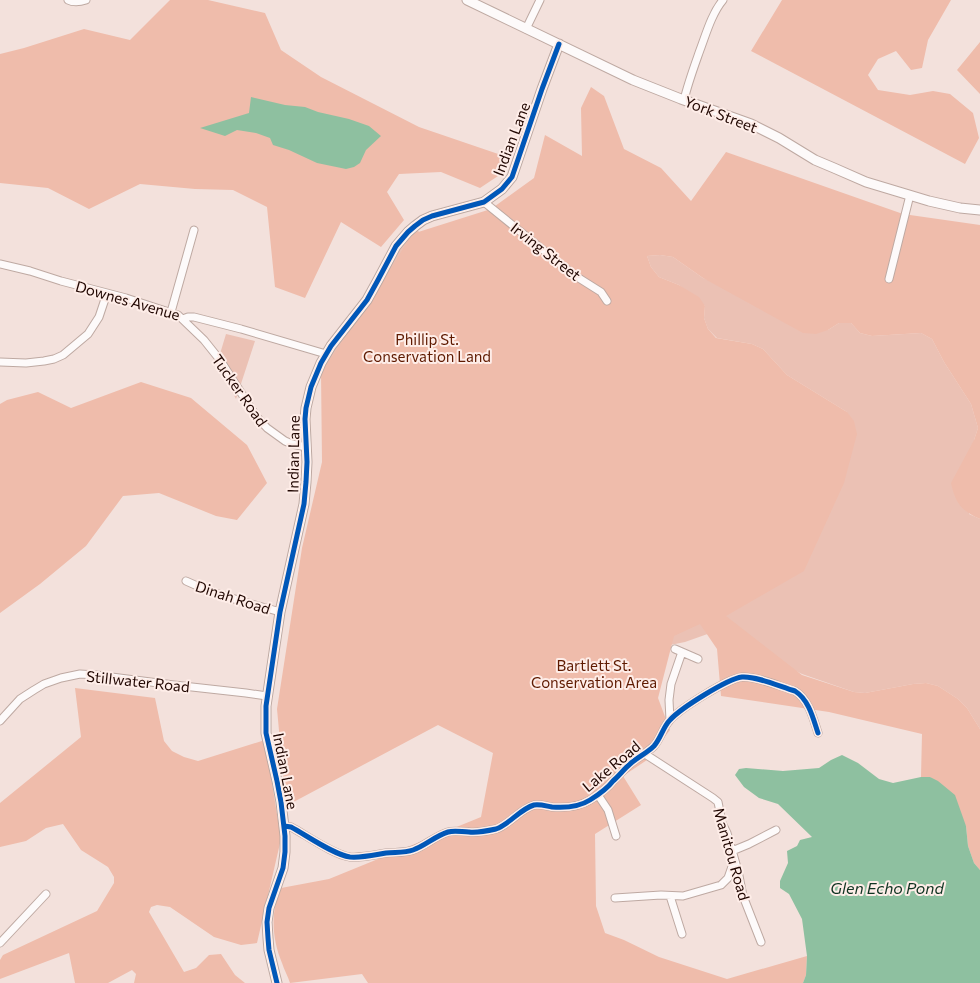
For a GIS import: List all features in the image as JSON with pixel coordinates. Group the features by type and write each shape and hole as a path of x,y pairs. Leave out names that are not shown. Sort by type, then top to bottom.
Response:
{"street":[{"path":"68,0 72,2 81,2 86,0"},
{"name":"York Street","path":"467,0 634,80 751,124 780,138 815,160 866,182 944,205 980,210"},
{"path":"526,29 540,0"},
{"path":"684,100 706,33 718,5 723,0"},
{"name":"Indian Lane","path":"278,983 269,950 267,922 270,908 281,876 286,844 277,781 266,733 266,712 267,696 280,612 304,504 307,462 305,419 308,398 315,377 326,354 367,300 396,246 408,232 419,223 432,216 484,202 502,189 512,177 559,44"},
{"path":"889,279 910,194"},
{"name":"Irving Street","path":"484,202 574,275 601,292 607,301"},
{"path":"171,312 194,230"},
{"name":"Downes Avenue","path":"0,264 126,298 171,312 183,319 194,317 240,328 326,354"},
{"path":"0,362 26,363 54,359 63,355 88,334 99,317 108,293"},
{"name":"Tucker Road","path":"183,319 204,340 220,360 256,416 266,428 285,441 306,447"},
{"name":"Dinah Road","path":"186,581 221,595 280,612"},
{"path":"670,720 669,700 678,650 698,659"},
{"name":"Stillwater Road","path":"0,721 20,699 44,684 60,678 80,674 96,674 267,696"},
{"path":"670,720 701,697 727,682 737,678 748,677 795,691 803,697 818,733"},
{"name":"Lake Road","path":"284,826 291,827 342,856 350,857 411,851 421,847 438,836 450,832 485,832 498,828 527,808 536,805 563,808 588,802 598,795 629,764 645,754 655,745 670,720"},
{"name":"Manitou Road","path":"645,754 718,802 722,823 727,833 738,871 743,896 761,942"},
{"path":"598,795 608,810 616,836"},
{"path":"732,852 776,830"},
{"path":"615,898 683,896 720,884 728,878 734,861"},
{"path":"0,943 46,894"},
{"path":"670,896 682,934"}],"green space":[{"path":"170,0 208,0 265,13 281,50 321,77 419,127 507,157 504,172 480,188 441,172 399,174 387,192 404,220 381,247 341,222 305,298 275,287 267,207 233,190 195,189 140,184 89,209 48,188 0,183 0,54 84,29 130,40"},
{"path":"782,0 951,0 928,40 922,68 911,70 896,51 878,59 868,75 878,90 910,95 933,91 950,94 973,113 979,138 965,164 751,51"},
{"path":"980,42 980,94 957,70"},
{"path":"591,87 604,96 624,149 661,168 691,201 726,152 903,214 980,225 980,519 968,513 960,505 957,501 951,483 974,440 978,428 971,404 944,362 932,339 921,333 872,336 860,333 851,323 839,323 828,330 816,334 803,333 703,278 673,257 660,255 647,256 651,267 659,277 679,285 699,297 705,306 704,318 708,329 716,338 752,344 763,349 787,375 847,412 854,421 857,434 844,483 804,571 726,616 802,675 854,692 865,693 926,683 938,686 958,699 967,708 980,729 980,870 974,863 968,846 966,826 930,777 921,777 922,734 829,712 721,696 717,649 700,624 674,636 658,698 670,730 647,760 623,776 641,805 595,834 596,906 605,933 624,940 659,957 727,979 807,956 806,975 803,983 368,983 362,974 290,983 276,945 274,935 275,906 281,888 329,879 481,817 493,753 438,725 286,806 277,709 302,548 322,462 321,372 375,294 412,234 491,209 534,178 545,135 582,156 581,108"},
{"name":"Phillip St. Conservation Land","path":"416,229 530,337 847,412 787,375 763,349 752,344 717,338 708,329 704,318 705,306 679,285 659,277 651,267 647,256 660,255 673,257 703,278 828,330 839,323 851,323 860,333 872,336 921,333 932,339 944,362 971,404 978,428 974,440 969,514 980,519 980,729 967,708 958,699 938,686 926,683 865,693 854,692 802,674 716,631 685,642 670,645 422,435 316,371 352,319 385,261"},
{"path":"226,334 255,341 236,399 223,375 216,367"},
{"path":"141,382 191,398 247,445 267,483 237,520 216,516 159,493 123,496 86,546 40,584 0,613 0,404 7,400 38,392 71,408"},
{"path":"75,688 155,698 164,741 172,751 184,757 198,761 265,740 281,839 257,943 241,945 214,937 170,907 157,905 151,907 149,912 184,972 196,968 209,955 221,954 235,975 245,983 134,983 136,974 132,970 108,983 75,983 69,953 0,979 0,960 3,955 97,911 114,883 114,877 108,867 81,850 63,824 46,828 26,841 0,847 0,803 81,737"}],"water":[{"path":"251,97 285,105 305,107 318,112 349,119 369,126 381,136 366,150 360,163 354,167 346,169 317,163 289,150 273,145 270,138 256,133 237,130 225,136 200,128 249,113"},
{"name":"Glen Echo Pond","path":"842,755 858,763 879,779 893,783 921,777 930,777 938,781 955,795 966,826 968,846 974,863 980,870 980,983 803,983 806,975 807,956 802,919 789,894 780,888 780,881 788,863 787,851 797,846 800,840 812,837 778,804 759,798 744,787 735,775 739,769 746,768 783,771 819,768"}],"cycle path":[{"path":"277,983 269,950 267,922 269,908 283,868 285,836 281,802 266,733 266,706 280,612 304,504 307,462 305,419 311,387 321,363 331,346 367,300 396,246 408,232 423,220 432,216 484,202 502,189 512,177 559,44"},
{"path":"284,826 291,827 336,853 350,857 359,857 410,851 451,831 476,832 496,829 534,805 562,807 581,804 602,792 630,764 654,746 668,723 676,715 716,688 742,677 762,680 795,691 807,704 818,733"}],"park label":[{"name":"Bartlett St. Conservation Area","path":"594,674"}]}
